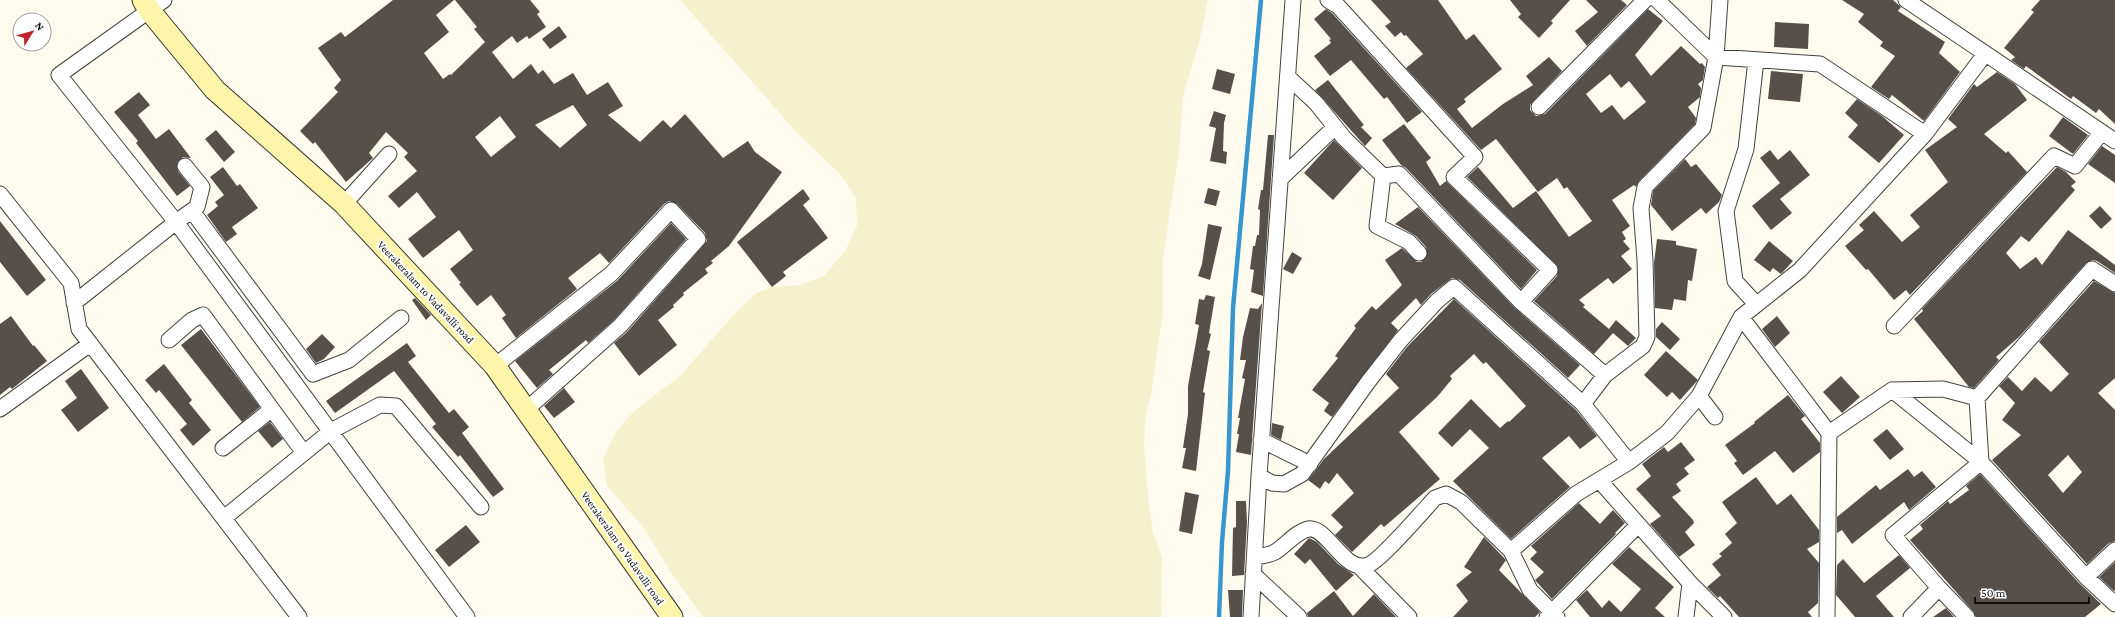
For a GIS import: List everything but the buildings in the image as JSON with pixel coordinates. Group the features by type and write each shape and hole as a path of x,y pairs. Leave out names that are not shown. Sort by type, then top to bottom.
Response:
{"street":[{"path":"1251,617 1261,440 1293,0"},
{"path":"1328,0 1338,6 1475,157 1454,177 1550,270 1521,302"},
{"path":"1539,107 1645,0"},
{"path":"1657,0 1716,56 1820,64 1924,134"},
{"path":"1583,404 1604,376 1643,346 1647,337 1645,260 1641,208 1645,186 1703,128 1716,56 1720,0"},
{"path":"1906,0 2115,141"},
{"path":"152,3 59,75 176,222 467,617"},
{"name":"Veerakeralam to Vadavalli road","path":"152,3 215,90 344,204 495,366 527,409 672,617"},
{"path":"1511,551 1576,494 1629,462 1667,434 1699,396 1741,318 1756,304 1800,270 1924,134 1985,54"},
{"path":"1756,60 1746,149 1726,211 1735,281 1756,304"},
{"path":"1288,78 1316,103 1344,138 1383,176"},
{"path":"1280,179 1335,127"},
{"path":"1894,326 2054,156 2075,166 2102,132"},
{"path":"344,204 389,154"},
{"path":"74,303 197,207 202,187 185,166"},
{"path":"1383,176 1398,174 1521,302 1604,376"},
{"path":"1383,176 1377,226 1409,242 1419,253"},
{"path":"0,194 71,283 79,329 299,617"},
{"path":"495,366 610,274 671,210 698,239 620,326 527,409"},
{"path":"192,211 313,374 349,360 401,318"},
{"path":"1981,462 1978,398 2092,269 2115,284"},
{"path":"1259,476 1272,483 1284,484 1302,474 1368,382 1400,341 1437,301 1454,287 1583,404 1629,462"},
{"path":"170,340 192,320 203,315 304,453"},
{"path":"1741,318 1829,432 1827,617"},
{"path":"0,409 90,344"},
{"path":"1829,432 1892,390 1943,389 1978,398"},
{"path":"1892,390 1981,462 2086,577 2115,604"},
{"path":"1699,396 1715,417"},
{"path":"224,518 330,431 380,405 396,406 481,507"},
{"path":"223,448 272,409"},
{"path":"1261,440 1310,464"},
{"path":"1967,617 1938,588 1893,535 1981,462"},
{"path":"1598,480 1690,583 1724,617"},
{"path":"1359,566 1369,565 1380,556 1435,498 1446,494 1461,502 1511,551 1530,590 1552,615 1638,525"},
{"path":"1255,557 1274,553 1302,532 1309,529 1318,532 1351,562 1359,566 1410,617"},
{"path":"2086,577 2115,550"},
{"path":"1253,574 1299,617"},
{"path":"1686,617 1690,583"},
{"path":"1911,617 1938,588"}],"shaded area":[{"path":"680,0 1208,0 1199,43 1183,96 1179,151 1163,260 1163,312 1151,395 1145,419 1144,447 1149,505 1153,532 1162,557 1161,617 703,617 672,574 643,527 607,486 603,458 616,432 634,411 680,376 737,311 756,293 772,287 799,285 824,276 845,251 857,226 856,198 840,174 799,135"}],"waterway":[{"path":"1219,617 1222,542 1228,471 1233,308 1261,0"}]}
